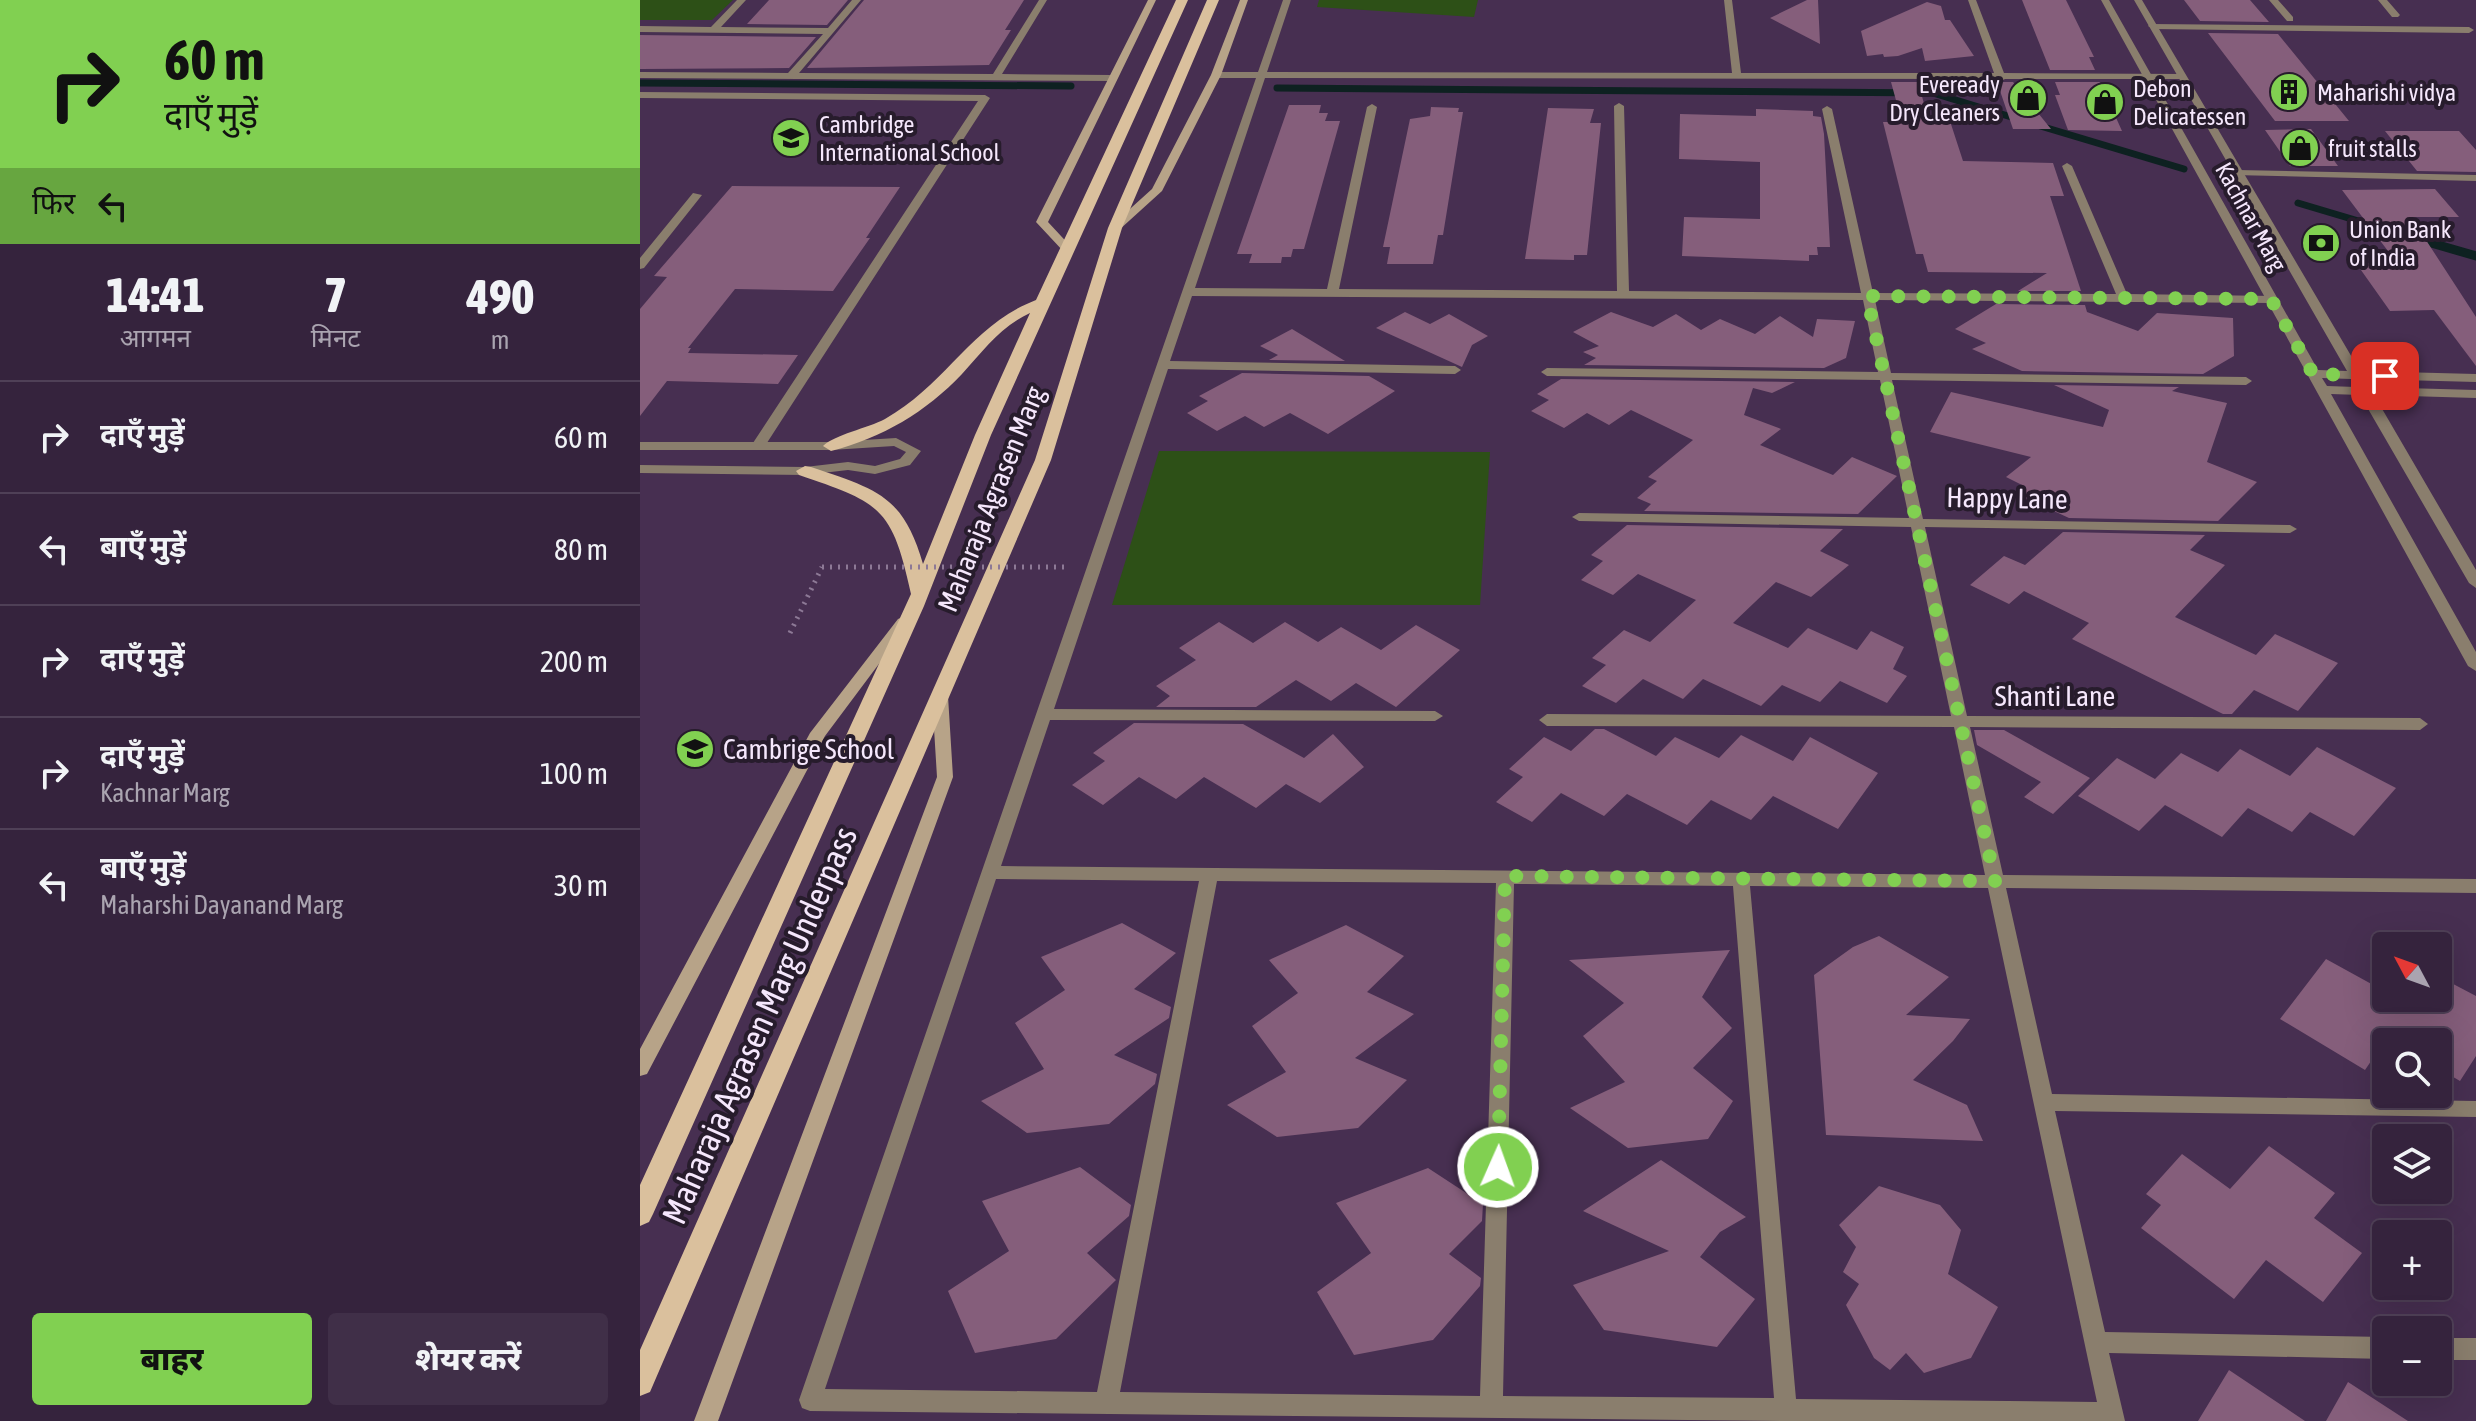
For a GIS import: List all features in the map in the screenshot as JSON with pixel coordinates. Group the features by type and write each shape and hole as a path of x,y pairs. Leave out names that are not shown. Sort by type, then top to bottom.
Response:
{"main road":[{"path":"1068,250 1042,222 1152,0"},
{"name":"Maharaja Agrasen Marg","path":"918,600 983,435 1182,0"},
{"name":"Maharaja Agrasen Marg","path":"940,696 1043,460 1115,228 1213,0"},
{"path":"1115,228 1157,191 1216,75 1244,0"},
{"path":"831,446 855,441 908,412 945,382 995,325 1014,312 1042,303"},
{"path":"642,1060 818,733 918,600 910,547 892,512 871,494 805,471"},
{"name":"Maharaja Agrasen Marg Underpass","path":"640,1214 918,600"},
{"path":"706,1421 945,777 940,696"},
{"name":"Maharaja Agrasen Marg Underpass","path":"640,1382 940,696"}],"street":[{"path":"713,30 742,0"},
{"path":"791,76 857,0"},
{"path":"996,77 1043,0"},
{"path":"1287,0 810,1400 1786,1410 2112,1417 1827,109"},
{"path":"1728,0 1737,77"},
{"path":"1972,0 2001,78"},
{"name":"Kachnar Marg","path":"2105,0 2476,666"},
{"name":"Kachnar Marg","path":"2138,0 2476,583"},
{"path":"2273,0 2290,19"},
{"path":"2382,0 2395,15"},
{"path":"2153,26 2469,30"},
{"path":"640,29 830,31"},
{"path":"640,75 1112,78"},
{"path":"1216,75 2181,76"},
{"path":"640,95 985,98 758,446"},
{"path":"1619,106 1623,294"},
{"path":"1332,293 1372,107"},
{"path":"2067,166 2123,298"},
{"path":"2237,173 2476,178"},
{"path":"640,266 697,195"},
{"path":"1189,292 2271,299"},
{"path":"1164,365 1455,370"},
{"path":"1547,372 2246,381"},
{"path":"2313,374 2476,378"},
{"path":"2322,390 2476,394"},
{"path":"640,446 831,446 896,442 914,451 905,462 891,468 848,466 805,471 640,469"},
{"name":"Happy Lane","path":"1579,517 2290,529"},
{"path":"1044,714 1435,716"},
{"name":"Shanti Lane","path":"1547,720 2420,724"},
{"path":"990,872 2476,886"},
{"path":"1106,1403 1209,874"},
{"path":"1491,1407 1505,876"},
{"path":"1741,879 1786,1410"},
{"path":"2043,1102 2476,1109"},
{"path":"2096,1342 2372,1348"},
{"path":"2452,1349 2476,1349"}],"path":[{"path":"790,633 822,567 1069,567"}],"green space":[{"path":"640,0 733,0 712,20 640,20"},
{"path":"1319,0 1478,0 1474,17 1317,7"},
{"path":"1159,451 1490,452 1480,605 1112,605"}],"building":[{"path":"769,0 848,0 827,25 747,24"},
{"path":"864,0 1024,0 1005,30 1011,30 989,65 807,68"},
{"path":"1807,0 1818,0 1820,44 1770,18"},
{"path":"2022,0 2066,0 2094,57 2089,57 2095,70 2050,70"},
{"path":"2184,0 2250,0 2269,22 2200,21"},
{"path":"1927,2 1941,6 1945,20 1950,20 1974,56 1925,61 1922,48 1898,56 1867,56 1861,31"},
{"name":"Maharishi vidya","path":"2208,33 2278,34 2349,121 2275,121"},
{"path":"640,35 816,37 789,68 640,69"},
{"path":"1891,82 1918,82 1928,118 1949,118 1963,161 2053,163 2064,196 2050,196 2081,291 2018,291 2047,273 1928,272 1923,254 1916,254 1883,122 1894,122 1892,115 1900,115"},
{"path":"1997,82 2013,82 2051,129 2013,129"},
{"path":"2055,82 2100,82 2122,131 2068,130 2055,95 2060,95"},
{"path":"1289,105 1321,105 1319,113 1328,113 1325,121 1340,121 1304,249 1293,249 1291,257 1282,257 1281,263 1249,263 1252,254 1237,254"},
{"path":"1431,107 1459,108 1458,112 1463,112 1443,235 1438,235 1433,264 1387,264 1390,247 1383,247 1410,119 1430,116"},
{"path":"1548,108 1594,109 1590,123 1601,123 1587,255 1574,255 1574,260 1525,259"},
{"path":"1756,109 1813,111 1813,116 1821,117 1830,247 1817,247 1818,255 1809,255 1809,261 1682,256 1684,217 1760,219 1760,162 1679,159 1680,114 1756,116"},
{"path":"2311,129 2338,166 2290,166 2265,130"},
{"path":"2385,131 2459,131 2476,150 2476,172 2417,171"},
{"path":"732,186 900,187 866,238 870,238 833,291 735,289 688,348 691,348 688,353 798,355 778,384 667,381 640,416 640,309 667,277 654,276"},
{"path":"2435,189 2459,217 2411,217 2476,317 2476,366 2434,310 2390,311 2356,263 2397,263 2342,190"},
{"path":"1996,304 2085,305 2087,312 2138,331 2157,313 2233,318 2234,356 2203,374 2022,371 1972,349 1986,343 1955,329"},
{"path":"1405,312 1430,324 1449,314 1488,336 1472,345 1462,367 1376,328"},
{"path":"1611,312 1653,327 1676,314 1701,330 1720,319 1755,334 1780,316 1813,337 1817,319 1855,321 1846,358 1824,368 1584,365 1596,358 1583,352 1599,346 1573,332"},
{"path":"1292,329 1345,361 1269,360 1278,355 1260,346"},
{"path":"1242,373 1369,376 1395,391 1328,434 1290,413 1264,427 1245,416 1217,431 1187,413 1208,401 1199,396"},
{"path":"1561,379 1795,382 1772,393 1753,388 1744,415 1781,429 1760,445 1833,475 1852,457 1897,476 1858,514 1644,511 1651,504 1637,498 1657,481 1648,477 1693,440 1631,410 1609,425 1587,413 1564,428 1531,411 1549,400 1537,394"},
{"path":"2054,385 2179,387 2172,391 2227,403 2207,462 2257,482 2218,521 2069,518 2017,494 2026,487 2006,477 2031,457 1930,432 1951,392 2103,427 2109,410"},
{"path":"1627,525 1843,529 1820,551 1849,565 1811,597 1776,582 1733,623 1788,648 1808,628 1857,650 1871,631 1904,647 1893,669 1907,676 1887,703 1840,681 1820,702 1782,685 1761,706 1703,679 1683,699 1643,679 1616,703 1582,686 1606,665 1592,658 1624,630 1650,642 1696,600 1638,574 1613,595 1581,580 1603,561 1591,555"},
{"path":"2063,532 2205,535 2190,550 2225,565 2175,617 2256,655 2275,634 2338,663 2298,711 2254,690 2232,714 2223,714 2072,639 2089,623 2024,591 2009,604 1970,585 2004,556 2025,565"},
{"path":"1219,622 1253,643 1285,622 1318,642 1341,627 1381,650 1416,625 1460,650 1396,707 1356,683 1331,701 1296,680 1256,707 1156,707 1170,696 1156,686 1196,660 1179,648"},
{"path":"1134,723 1243,724 1304,758 1333,734 1364,767 1320,803 1286,784 1256,808 1204,777 1176,799 1139,777 1103,805 1072,785 1105,761 1093,753"},
{"path":"1595,729 1604,729 1656,756 1675,737 1719,758 1741,735 1793,761 1810,737 1878,773 1838,829 1773,796 1751,820 1711,800 1687,825 1627,794 1604,816 1561,793 1532,822 1496,802 1523,777 1509,769 1544,737 1571,751"},
{"path":"1974,730 2004,730 2090,778 2053,814 2024,797 2041,782 1977,745"},
{"path":"2317,747 2396,788 2354,836 2310,812 2292,832 2248,808 2222,837 2165,805 2139,831 2078,796 2117,758 2155,779 2181,753 2218,772 2240,749 2290,776"},
{"path":"1122,923 1176,953 1134,989 1171,1007 1169,1018 1114,1055 1157,1074 1155,1084 1109,1124 1027,1133 981,1101 1044,1069 1015,1023 1065,990 1041,957"},
{"path":"1346,925 1404,956 1367,992 1414,1014 1355,1058 1407,1080 1358,1128 1277,1137 1227,1105 1286,1072 1252,1026 1298,993 1269,960"},
{"path":"1879,936 1949,977 1906,1015 1970,1019 1953,1041 1913,1080 1967,1105 1983,1141 1826,1135 1814,975 1853,947"},
{"path":"1730,950 1702,997 1732,1028 1693,1068 1733,1101 1708,1139 1628,1148 1570,1108 1625,1082 1583,1036 1624,1003 1569,960"},
{"path":"2326,959 2372,984 2372,1012 2452,1012 2452,983 2476,996 2476,1056 2460,1081 2452,1076 2452,1028 2372,1028 2372,1060 2365,1070 2280,1019"},
{"path":"2269,1146 2335,1193 2314,1218 2362,1253 2323,1302 2266,1260 2234,1299 2141,1228 2161,1205 2146,1194 2182,1154 2230,1189"},
{"path":"1661,1160 1746,1217 1720,1232 1700,1257 1755,1299 1717,1347 1604,1330 1573,1285 1669,1251 1583,1211"},
{"path":"1080,1167 1131,1205 1129,1216 1087,1253 1116,1280 1056,1339 975,1353 948,1291 1009,1251 982,1201"},
{"path":"1428,1168 1483,1204 1482,1221 1449,1254 1481,1278 1480,1286 1433,1340 1354,1355 1317,1292 1371,1253 1336,1203"},
{"path":"1879,1186 1940,1205 1961,1230 1948,1274 1998,1307 1971,1358 1924,1373 1906,1353 1890,1370 1874,1358 1846,1305 1859,1284 1843,1272 1856,1247 1839,1225"},
{"path":"2229,1370 2305,1421 2198,1421"},
{"path":"2348,1382 2408,1421 2326,1421"}],"waterway":[{"path":"640,83 1071,86"},
{"path":"1277,88 1933,93 2021,120"},
{"path":"2037,125 2184,169"},
{"path":"2298,203 2382,228"},
{"path":"2414,238 2427,242"},
{"path":"2421,240 2476,256"}],"place":[{"name":"Maharishi vidya","path":"2289,92"},
{"name":"Eveready Dry Cleaners","path":"2028,98"},
{"name":"Debon Delicatessen","path":"2105,102"},
{"name":"Cambridge International School","path":"791,138"},
{"name":"fruit stalls","path":"2300,148"},
{"name":"Union Bank of India","path":"2321,243"},
{"name":"Cambrige School","path":"695,749"}],"route":[{"path":"1498,1167 1505,876 1995,881 1867,296 2271,299 2313,374 2385,376"}]}
